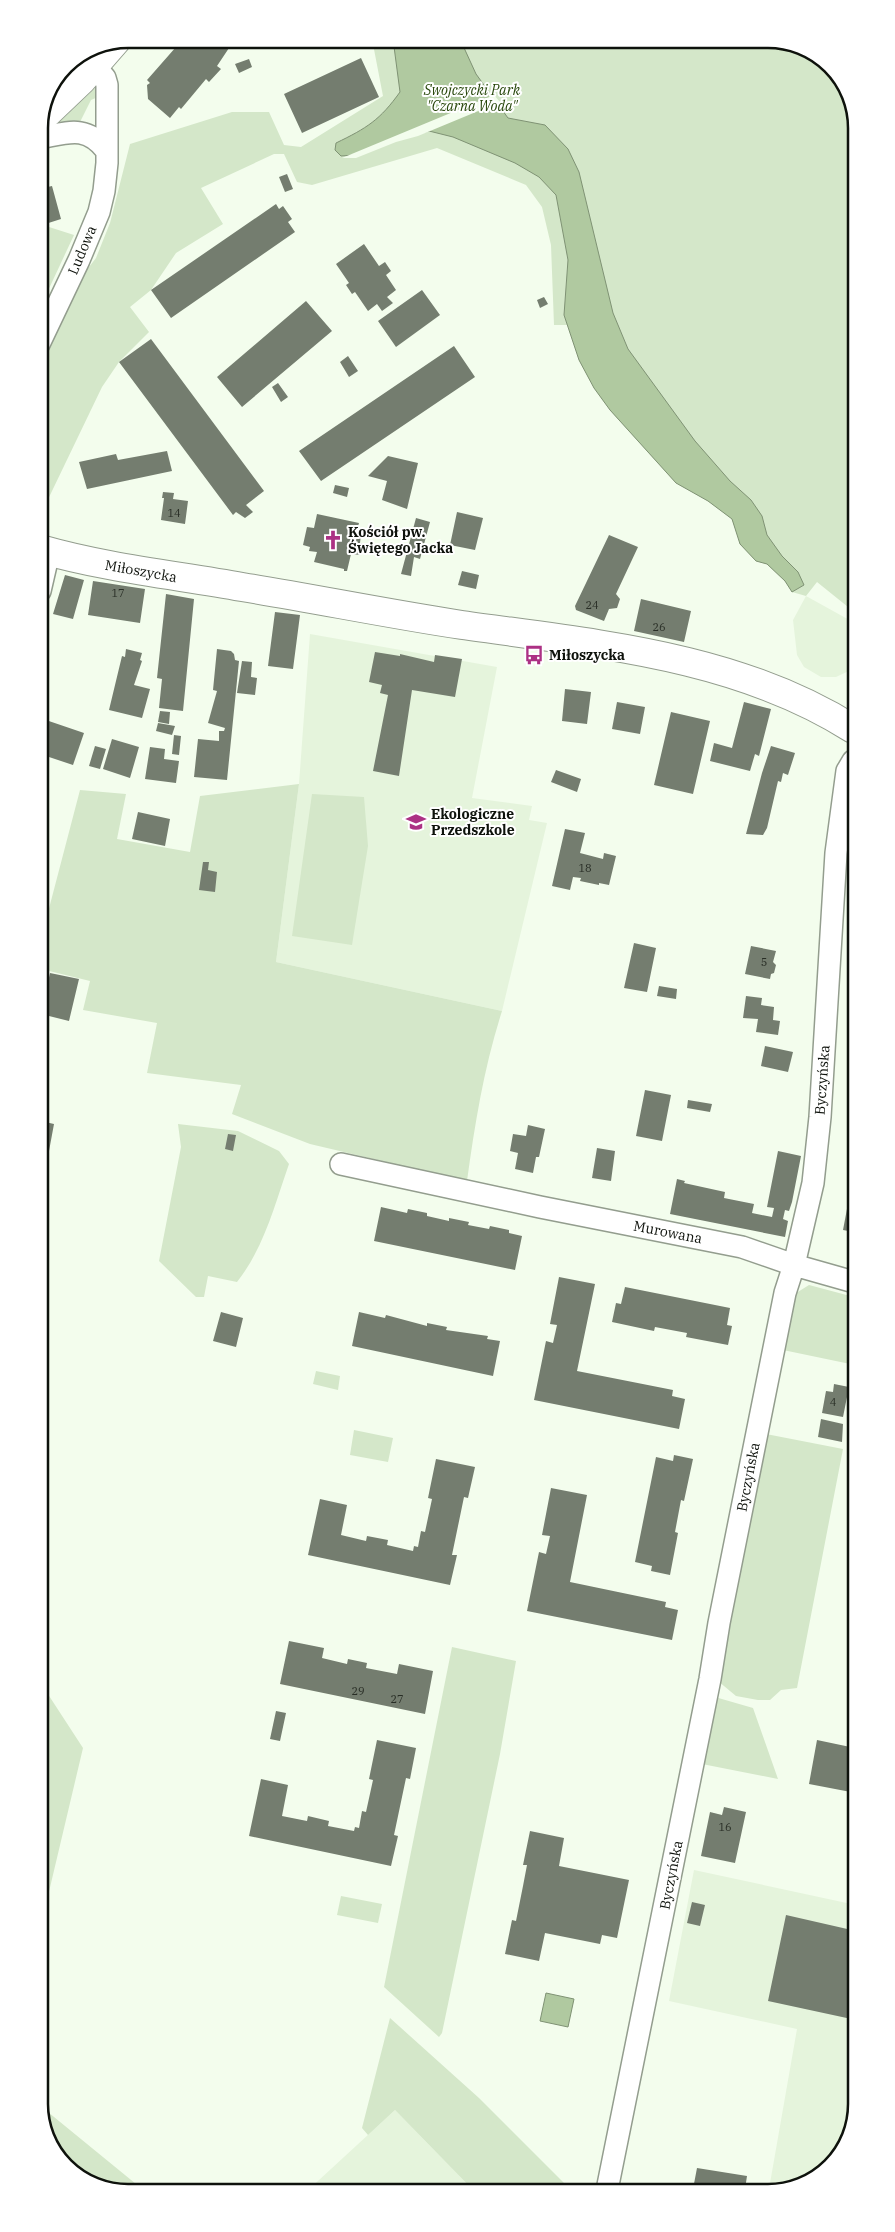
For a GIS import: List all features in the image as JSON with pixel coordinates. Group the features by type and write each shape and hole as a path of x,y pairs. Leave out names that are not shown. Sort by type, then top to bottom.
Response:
{"street":[{"path":"49,112 68,95 108,50"},
{"name":"Ludowa","path":"48,324 99,212 106,182 107,85 105,78 95,66"},
{"path":"48,136 76,131 88,134 99,141 106,150"},
{"name":"Miłoszycka","path":"48,551 119,567 348,606 662,655 737,675 797,699 848,727"},
{"name":"Byczyńska","path":"608,2184 710,1679 719,1623 785,1292 794,1265 813,1183 820,1117 836,854 848,769"},
{"name":"Murowana","path":"340,1164 540,1207 742,1247 794,1265 848,1280"}],"shaded area":[{"path":"394,48 464,48 476,74 508,118 545,125 568,149 579,172 613,313 628,349 695,441 730,481 751,500 762,516 767,535 782,556 798,572 804,585 792,592 785,581 767,564 756,561 740,544 732,519 708,501 676,483 610,410 594,388 579,360 564,315 568,260 556,195 539,177 515,163 453,137 429,131 395,139 355,155 341,156 335,150 336,143 372,122 386,110 400,92"},
{"path":"806,596 848,619 848,671 836,677 821,677 804,667 797,655 793,620"},
{"name":"Ekologiczne Przedszkole","path":"310,634 497,667 472,798 532,806 529,820 547,823 502,1011 276,962 299,784"},
{"path":"694,1870 848,1903 847,2115 837,2144 824,2161 803,2176 783,2183 770,2184 797,2029 669,2001"},
{"path":"546,1993 574,1999 568,2027 540,2021"},
{"path":"395,2110 467,2184 315,2184"}],"green space":[{"name":"Swojczycki Park \"Czarna Woda\"","path":"374,48 773,48 788,50 808,58 824,71 837,88 843,102 848,128 848,607 817,582 806,596 792,592 785,581 767,564 756,561 740,544 732,519 708,501 676,483 610,410 594,388 579,360 568,325 554,325 551,245 542,207 526,185 437,148 312,185 297,182 284,154 274,154 201,188 223,224 176,253 151,290 130,307 149,332 119,362 102,387 48,499 48,348 79,280 96,258 110,223 130,144 232,112 269,112 284,145 301,147 383,96"},
{"path":"95,88 98,97 91,100 80,122 60,125 58,123"},
{"path":"49,227 74,235 48,291"},
{"path":"299,784 276,962 502,1011 481,1095 467,1181 310,1144 232,1114 241,1085 147,1073 157,1023 83,1010 90,981 48,971 48,912 80,790 126,794 117,839 190,852 200,796"},
{"path":"312,794 364,797 368,846 352,945 292,936"},
{"path":"178,1124 238,1131 279,1151 289,1164 268,1225 255,1255 237,1282 208,1276 204,1297 196,1297 159,1261 181,1147"},
{"path":"809,1285 848,1295 848,1364 783,1350 793,1295"},
{"path":"316,1371 340,1376 338,1390 313,1384"},
{"path":"354,1430 393,1438 388,1462 350,1455"},
{"path":"766,1434 843,1449 797,1688 781,1690 770,1700 758,1700 736,1696 718,1681"},
{"path":"452,1647 516,1661 500,1754 442,2033 439,2037 384,1987"},
{"path":"48,1694 83,1748 48,1896"},
{"path":"715,1697 753,1708 778,1779 702,1764"},
{"path":"341,1896 382,1904 378,1923 337,1915"},
{"path":"390,2018 479,2098 565,2184 467,2184 395,2110 368,2135 362,2128"},
{"path":"48,2112 136,2184 112,2183 87,2174 79,2168 67,2157 56,2140"}],"pier":[{"path":"494,95 500,102 418,136 396,142 356,158 342,158"}],"building":[{"path":"175,48 229,48 217,66 221,69 209,82 206,79 181,109 179,107 170,118 148,99 147,85 150,83 147,80"},
{"path":"361,58 379,97 302,133 284,94"},
{"path":"249,59 252,67 239,73 235,64"},
{"path":"287,174 293,189 285,192 279,177"},
{"path":"52,186 61,219 48,223 48,187"},
{"path":"276,204 279,209 283,206 292,219 288,222 295,232 171,318 151,290"},
{"path":"364,244 379,266 385,262 391,271 386,275 396,290 387,297 393,303 382,311 377,304 368,311 355,292 352,294 346,285 349,283 336,264"},
{"path":"422,290 440,315 396,347 378,321"},
{"path":"544,297 548,304 540,308 537,300"},
{"path":"306,301 332,331 242,407 217,377"},
{"path":"151,339 264,491 246,505 253,512 245,518 236,512 233,515 119,362"},
{"path":"454,346 475,377 321,481 299,451"},
{"path":"348,356 358,371 349,377 340,362"},
{"path":"278,383 288,397 281,402 272,387"},
{"path":"167,451 172,471 87,489 79,462 116,454 118,460"},
{"path":"388,456 418,463 407,509 382,500 387,481 368,476"},
{"path":"335,485 349,488 347,497 333,493"},
{"path":"163,492 174,493 173,499 188,501 185,524 161,520"},
{"path":"457,512 483,518 475,550 450,545"},
{"name":"Kościół pw. Świętego Jacka","path":"317,514 359,523 356,533 361,534 360,543 364,544 361,555 351,554 347,571 314,562 317,552 309,551 310,547 303,545 307,527 314,528"},
{"path":"416,518 430,522 420,559 414,557 411,576 401,574"},
{"path":"609,535 638,547 616,594 620,599 617,608 609,609 604,621 576,610 575,606"},
{"path":"462,571 479,575 476,589 458,585"},
{"path":"65,575 84,580 73,619 53,614"},
{"path":"93,581 145,589 140,623 88,615"},
{"path":"166,594 194,599 183,711 159,708 162,679 157,678"},
{"path":"641,599 691,611 684,642 634,631"},
{"path":"275,612 300,615 293,669 268,666"},
{"path":"126,649 142,653 140,660 142,661 134,685 150,689 142,718 109,710 122,656 125,657"},
{"path":"217,649 231,651 234,654 235,660 239,661 227,780 194,777 198,739 219,741 219,731 224,731 225,728 208,723 217,691 213,690"},
{"path":"375,652 400,656 400,654 434,662 435,655 462,659 455,697 412,690 399,776 373,771 388,695 380,693 382,685 369,682"},
{"path":"242,661 252,662 251,677 257,678 255,695 237,693"},
{"path":"565,689 591,692 587,724 562,721"},
{"path":"617,702 645,707 640,734 612,729"},
{"path":"744,702 771,709 759,756 755,754 750,771 710,761 714,743 732,748"},
{"path":"160,711 170,712 169,724 158,722"},
{"path":"671,712 710,721 693,794 654,785"},
{"path":"48,721 84,733 73,765 48,757"},
{"path":"158,723 175,726 172,735 156,731"},
{"path":"174,735 181,736 179,755 172,754"},
{"path":"112,739 139,747 130,778 103,769"},
{"path":"95,746 106,749 100,769 89,766"},
{"path":"771,746 795,753 788,775 783,773 781,782 778,781 767,828 763,835 746,834 762,773"},
{"path":"150,747 165,749 164,759 179,761 176,783 145,779"},
{"path":"556,770 581,779 577,792 551,782"},
{"path":"138,812 170,819 165,846 132,839"},
{"path":"565,829 585,833 580,853 603,859 604,853 616,856 609,885 580,881 581,878 573,877 570,890 552,886"},
{"path":"203,862 209,862 208,870 217,872 215,892 199,890"},
{"path":"634,943 656,948 647,992 624,988"},
{"path":"751,946 776,951 773,962 776,965 770,979 745,974"},
{"path":"50,973 79,979 69,1021 48,1016 48,982"},
{"path":"659,986 677,989 676,999 657,996"},
{"path":"746,996 762,998 761,1005 774,1007 773,1020 780,1021 778,1035 756,1032 758,1019 743,1018"},
{"path":"765,1046 793,1052 788,1072 761,1066"},
{"path":"645,1090 671,1095 662,1141 636,1136"},
{"path":"688,1100 712,1104 710,1112 687,1108"},
{"path":"48,1123 54,1124 48,1151"},
{"path":"528,1125 545,1129 539,1157 536,1157 533,1173 515,1169 518,1153 510,1151 513,1134 526,1136"},
{"path":"228,1134 236,1135 233,1151 225,1149"},
{"path":"597,1148 615,1151 611,1181 592,1178"},
{"path":"778,1151 801,1156 792,1202 789,1211 785,1210 783,1219 788,1221 785,1237 670,1214 677,1179 685,1181 684,1183 725,1192 724,1198 754,1204 752,1213 772,1217 774,1208 767,1207"},
{"path":"848,1204 848,1231 843,1230"},
{"path":"381,1207 407,1213 408,1209 449,1221 449,1218 469,1222 468,1225 489,1229 490,1226 509,1230 509,1233 522,1236 515,1270 374,1241"},
{"path":"559,1277 595,1284 577,1371 673,1390 672,1396 685,1399 679,1429 534,1400 546,1341 553,1343 557,1325 550,1324"},
{"path":"625,1287 730,1308 727,1325 732,1326 728,1345 686,1337 687,1333 655,1327 654,1331 612,1322 616,1303 621,1304"},
{"path":"221,1312 243,1318 236,1347 213,1341"},
{"path":"359,1312 385,1318 386,1315 427,1326 427,1323 447,1327 446,1330 488,1336 487,1339 500,1341 493,1376 352,1346"},
{"path":"834,1384 848,1387 843,1417 822,1413 826,1391 833,1392"},
{"path":"821,1419 843,1424 842,1442 818,1437"},
{"path":"674,1455 693,1459 684,1501 681,1500 675,1532 678,1533 670,1575 651,1571 652,1566 635,1562 656,1457 673,1461"},
{"path":"436,1459 475,1467 468,1498 464,1497 452,1555 457,1555 450,1585 308,1555 320,1499 347,1505 341,1535 366,1541 367,1536 388,1540 387,1545 413,1551 414,1546 418,1547 421,1531 425,1532 432,1499 428,1498"},
{"path":"551,1488 587,1495 570,1582 666,1602 665,1607 678,1610 672,1640 527,1611 539,1552 546,1554 550,1536 542,1535"},
{"path":"289,1641 324,1648 322,1658 347,1664 348,1659 367,1663 366,1668 397,1674 399,1664 433,1671 425,1714 280,1684"},
{"path":"276,1711 286,1713 280,1741 270,1739"},
{"path":"377,1740 416,1748 410,1779 406,1778 394,1835 398,1836 391,1866 249,1836 261,1779 288,1785 282,1816 307,1821 308,1816 329,1821 328,1826 354,1831 355,1827 359,1828 362,1811 366,1812 373,1780 369,1779"},
{"path":"817,1740 848,1747 848,1791 809,1784"},
{"path":"724,1807 746,1812 735,1863 701,1856 710,1812 722,1815"},
{"path":"530,1831 564,1838 559,1866 629,1880 617,1938 602,1935 600,1944 545,1933 539,1961 505,1954 512,1920 516,1921 527,1865 523,1865"},
{"path":"692,1902 705,1905 700,1926 687,1923"},
{"path":"786,1915 848,1929 848,2018 768,2001"},
{"path":"697,2168 747,2176 746,2184 694,2184"}],"place":[{"name":"Kościół pw. Świętego Jacka","path":"333,540"},
{"name":"Miłoszycka","path":"534,655"},
{"name":"Ekologiczne Przedszkole","path":"416,822"}]}
